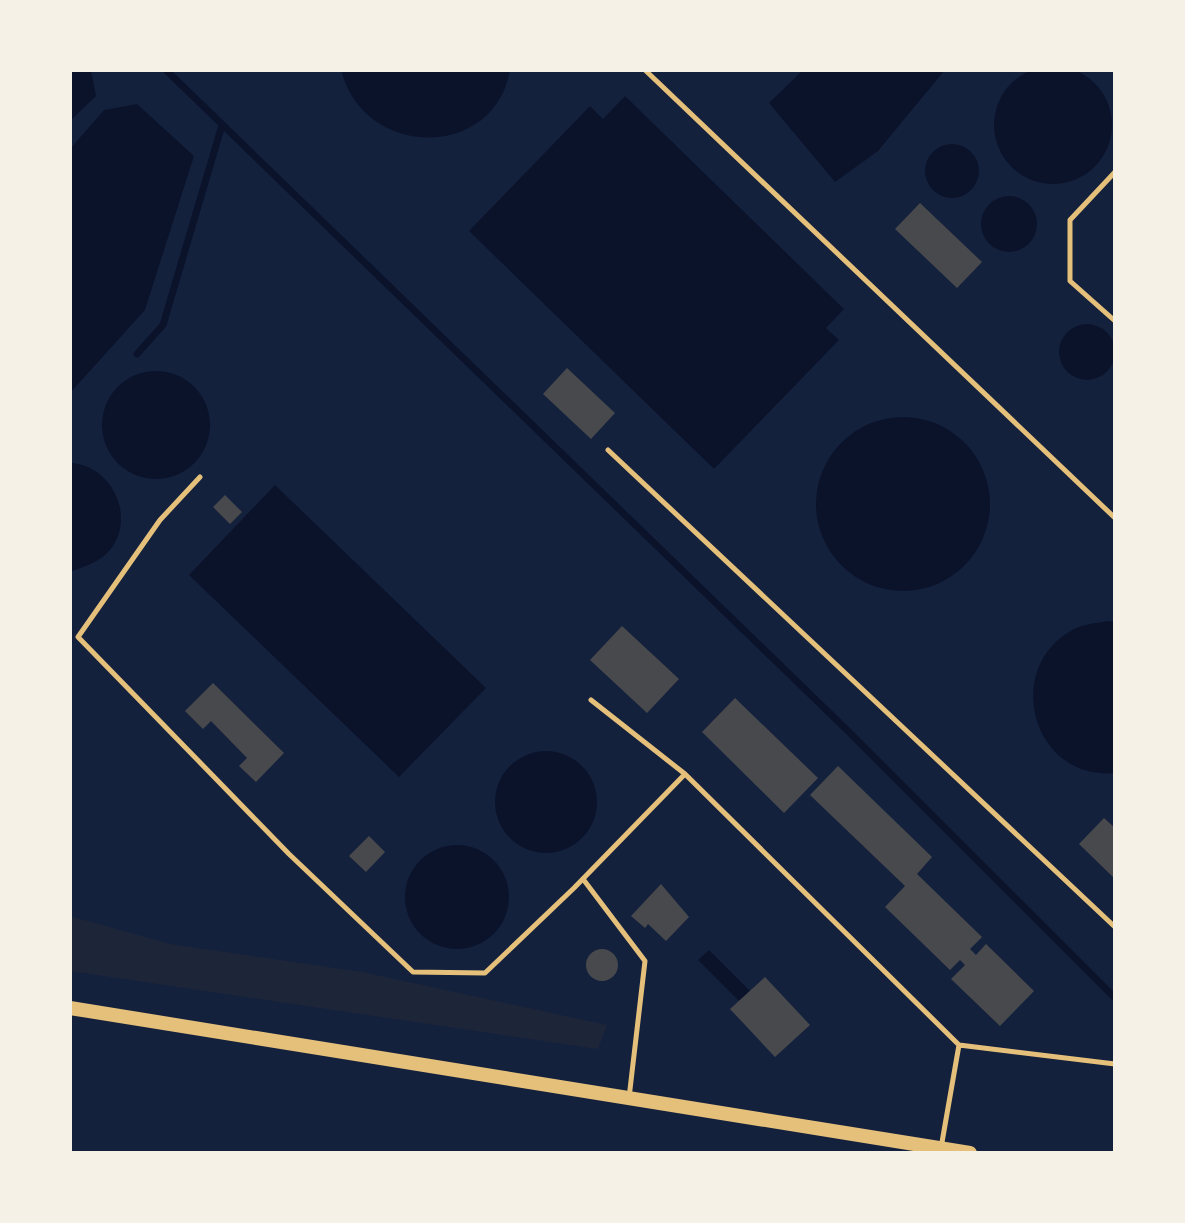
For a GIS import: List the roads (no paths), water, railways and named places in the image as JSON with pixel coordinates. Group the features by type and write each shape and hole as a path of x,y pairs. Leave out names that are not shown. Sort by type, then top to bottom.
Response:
{"main road":[{"path":"70,1008 970,1153"}],"lane":[{"path":"645,70 1115,518"},
{"path":"1115,172 1070,220 1070,281 1115,321"},
{"path":"608,450 1115,927"},
{"path":"200,477 160,520 78,637 289,854 413,972 485,973 583,879 685,774"},
{"path":"591,700 685,774 959,1045 1115,1063"},
{"path":"583,879 645,961 629,1097"},
{"path":"941,1148 959,1045"}],"waterway":[{"path":"166,70 849,732 1115,998"},
{"path":"137,354 163,325 222,125"}]}
